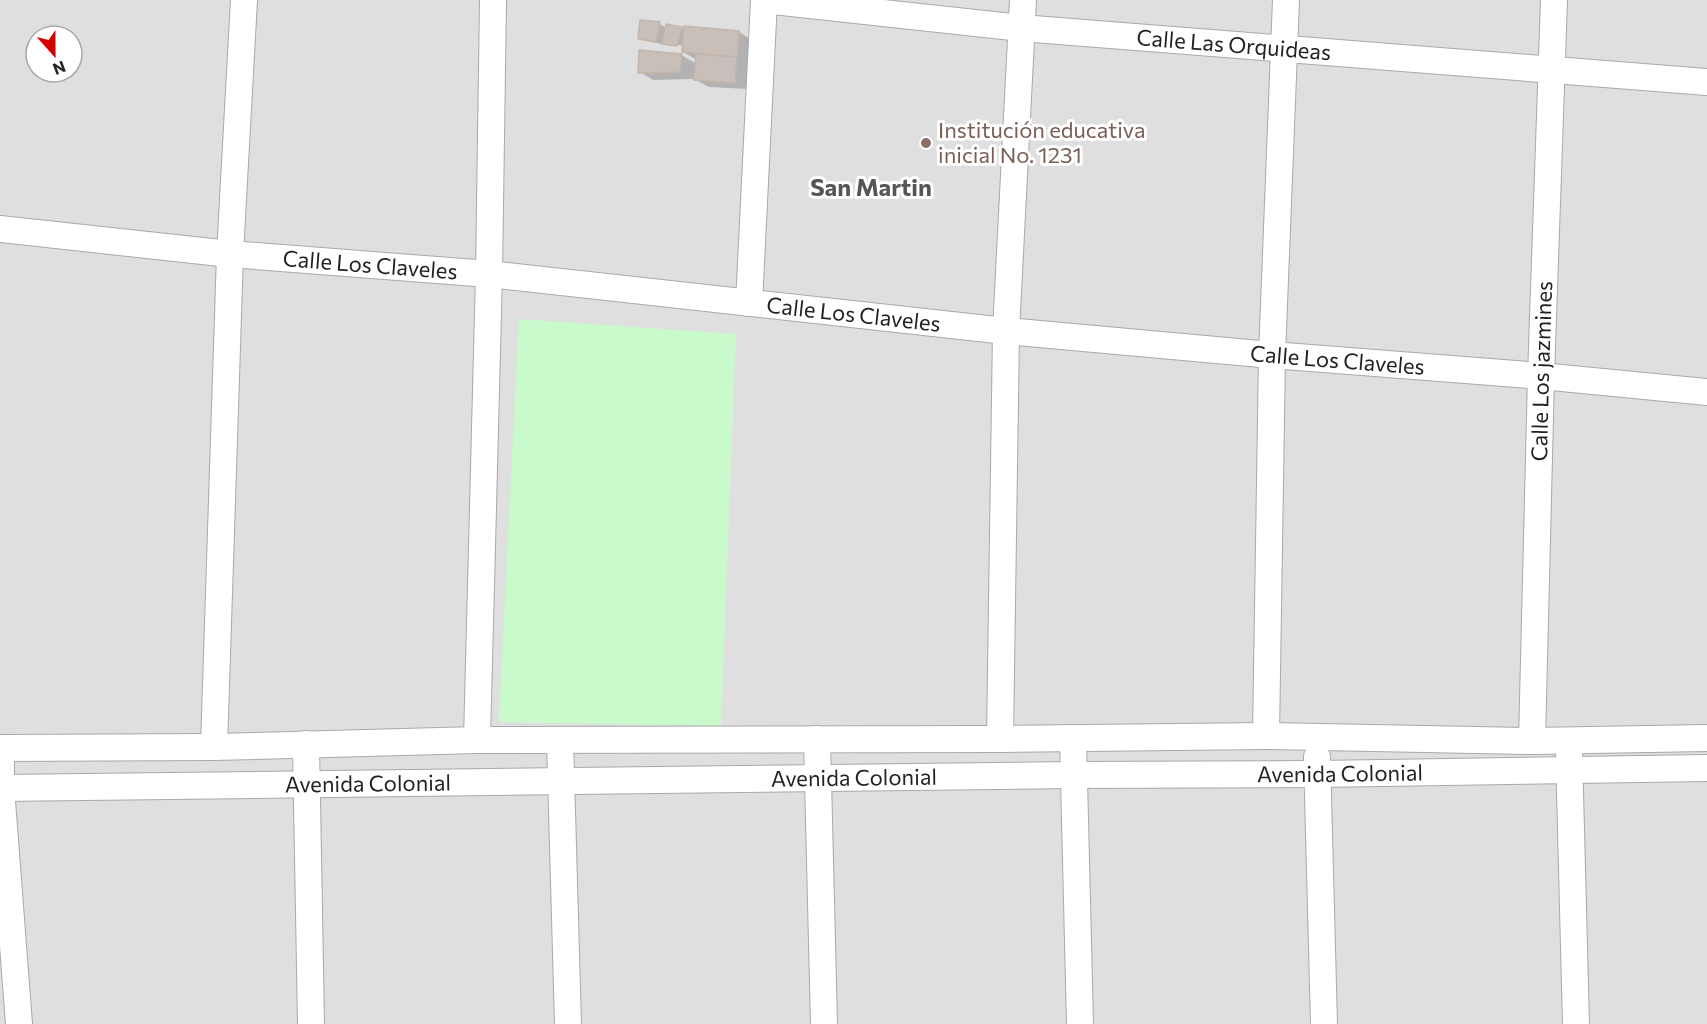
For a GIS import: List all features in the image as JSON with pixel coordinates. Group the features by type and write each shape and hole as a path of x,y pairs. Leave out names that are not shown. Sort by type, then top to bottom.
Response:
{"street":[{"path":"214,747 230,254 244,0"},
{"path":"477,740 489,274 493,0"},
{"path":"749,303 764,0"},
{"name":"Calle Las Orquideas","path":"764,0 1021,28 1707,82"},
{"path":"1000,739 1006,331 1023,0"},
{"path":"1266,735 1272,355 1286,0"},
{"name":"Calle Los jazmines","path":"1532,741 1541,376 1554,0"},
{"name":"Calle Los Claveles","path":"0,229 230,254 489,274 1006,331 1707,392"},
{"path":"19,1024 0,748 214,747 477,740 1000,739 1266,735 1532,741 1707,738"},
{"path":"1316,737 1324,1024"},
{"path":"1072,738 1080,1024"},
{"path":"818,739 824,1024"},
{"path":"560,740 568,1024"},
{"path":"1569,740 1576,1024"},
{"path":"306,744 311,1024"},
{"name":"Avenida Colonial","path":"1,788 1707,768"}],"shaded area":[{"path":"0,0 1707,0 1707,1024 0,1024"}],"green space":[{"path":"519,319 736,334 721,726 499,722"}],"building":[{"path":"640,20 660,22 656,42 638,39"},
{"path":"666,24 682,27 677,46 662,44"},
{"path":"684,26 739,31 737,57 682,52"},
{"path":"639,50 682,54 680,72 638,73"},
{"path":"696,54 737,57 735,83 694,80"}],"place":[{"name":"Institución educativa inicial No. 1231","path":"926,143"}],"district":[{"name":"San Martin","path":"871,188"}]}
